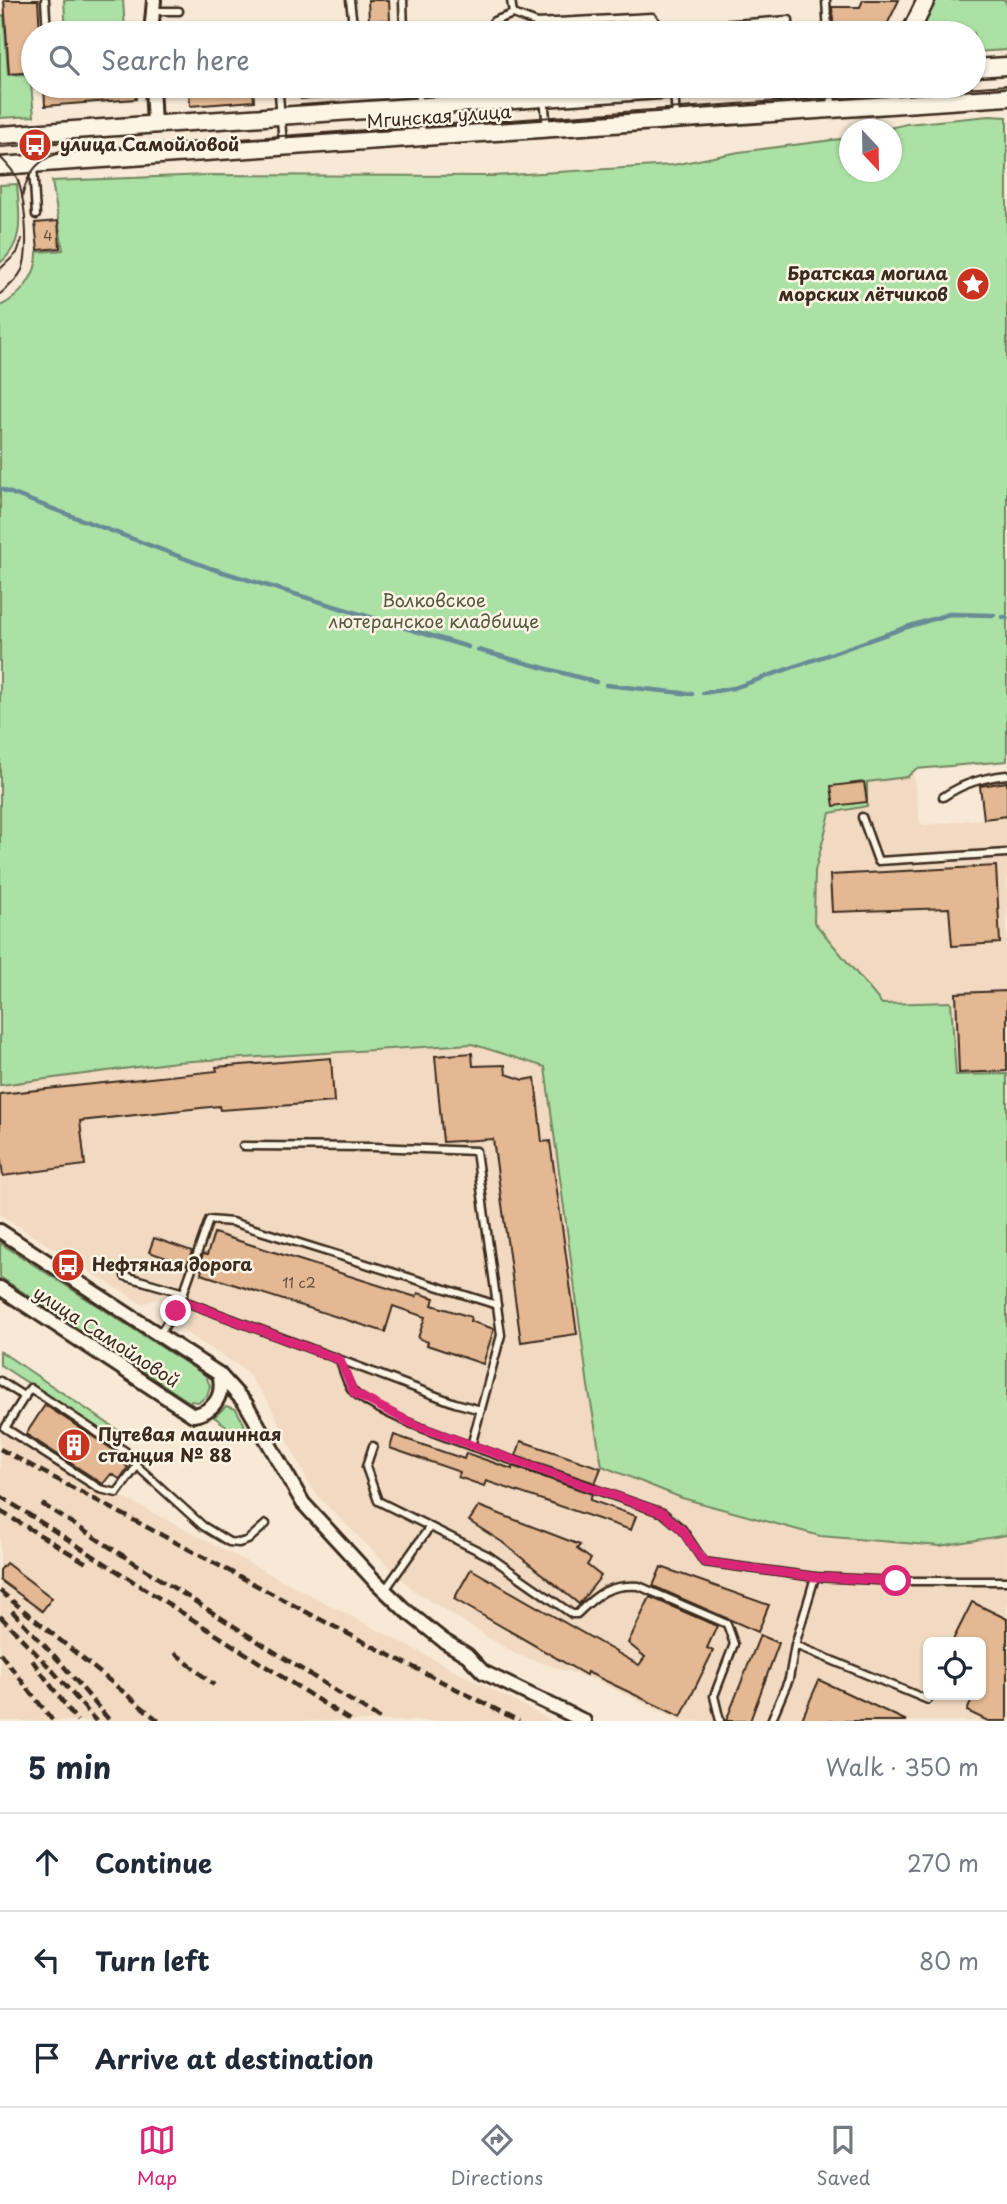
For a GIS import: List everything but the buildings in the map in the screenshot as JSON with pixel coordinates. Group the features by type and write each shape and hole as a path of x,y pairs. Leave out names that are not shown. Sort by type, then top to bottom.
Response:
{"street":[{"path":"916,21 926,0"},
{"path":"986,67 1007,66"},
{"name":"Мгинская улица","path":"0,166 1007,97"},
{"path":"153,98 155,124"},
{"name":"Мгинская улица","path":"0,135 420,106 491,98"},
{"name":"улица Самойловой","path":"0,1231 219,1374 246,1404 303,1503 385,1590 483,1672 584,1721"},
{"name":"улица Самойловой","path":"0,1288 192,1415 206,1411 217,1402 222,1388 219,1374"}],"lane":[{"path":"45,0 46,21"},
{"path":"350,0 353,21"},
{"path":"403,0 404,21"},
{"path":"511,0 513,14"},
{"path":"826,0 827,21"},
{"path":"153,6 179,11"},
{"path":"494,21 513,14 532,21"},
{"path":"583,21 652,18 655,21"},
{"path":"279,98 283,147"},
{"path":"419,98 422,137"},
{"path":"544,98 547,129"},
{"path":"675,98 676,120"},
{"path":"832,98 832,109"},
{"path":"33,164 36,215"},
{"path":"943,797 958,786 976,779 1007,775"},
{"path":"862,817 878,861 1007,853"},
{"path":"243,1146 476,1151 502,1335 471,1446"},
{"path":"160,1334 182,1297 209,1220 232,1222 497,1305"},
{"path":"125,1276 340,1360 481,1410"},
{"path":"340,1360 349,1386 360,1398 415,1425 663,1513 682,1530 704,1562 815,1577 896,1581 1007,1581"},
{"path":"0,1381 25,1397"},
{"path":"137,1466 117,1493 100,1489 5,1429 30,1388 125,1451 137,1466 203,1526 229,1542 248,1540 266,1524"},
{"path":"373,1446 366,1467 378,1501 489,1556 572,1614 577,1614 594,1596 611,1588 632,1586 648,1590 727,1624 734,1644 714,1696 720,1721"},
{"path":"385,1590 429,1528"},
{"path":"771,1721 789,1679 795,1645 815,1577"},
{"path":"795,1645 923,1698"}],"shaded area":[{"path":"913,772 920,823 925,825 1007,816 1007,1074 955,1075 882,1004 814,923 815,871 830,813 867,782 907,777"},
{"path":"473,1044 546,1068 588,1386 602,1466 682,1498 820,1536 940,1546 1007,1535 1007,1721 681,1721 594,1680 515,1654 413,1590 320,1499 309,1484 268,1401 244,1369 183,1331 190,1319 157,1299 142,1304 0,1215 0,1085 176,1062"},
{"path":"0,1433 552,1721 0,1721"}],"green space":[{"path":"64,0 123,0 124,21 65,21"},
{"path":"936,0 1005,0 1007,50 986,51 986,21 926,21"},
{"path":"4,15 8,75 21,74 21,98 32,98 34,116 0,118 0,16"},
{"name":"Волковское лютеранское кладбище","path":"989,116 1007,117 1007,761 916,769 907,777 867,782 867,806 830,813 815,871 814,922 882,1004 951,1002 956,1075 1007,1074 1007,1535 940,1546 820,1536 682,1498 602,1466 588,1386 545,1067 472,1044 176,1062 0,1085 0,306 21,291 31,277 37,261 37,252 63,250 52,181 208,175 492,176 673,165 739,152 839,139 839,182 902,182 902,125"},
{"path":"17,184 17,237 14,246 0,263 0,185"},
{"path":"0,1243 206,1376 210,1386 207,1396 199,1402 188,1401 0,1277"},
{"path":"0,1351 122,1433 121,1440 115,1439 0,1365"},
{"path":"226,1406 236,1409 249,1433 242,1437 214,1417"}],"waterway":[{"path":"0,489 210,568 468,647"},
{"path":"703,693 734,688 949,614 994,615"},
{"path":"1003,617 1007,618"},
{"path":"478,650 596,682"},
{"path":"606,685 692,694"}],"tram line":[{"path":"986,86 1007,85"},
{"path":"22,198 27,180 36,166 58,153 68,151 822,98"},
{"path":"0,147 70,142"},
{"path":"0,157 12,170 20,187 26,237 22,270 0,294"},
{"path":"0,269 17,253 22,239"}],"railway":[{"path":"0,1449 329,1624 519,1721"},
{"path":"0,1496 351,1721"},
{"path":"42,1504 383,1721"},
{"path":"0,1511 90,1565"},
{"path":"0,1591 159,1721"},
{"path":"12,1611 110,1721"},
{"path":"0,1616 96,1721"},
{"path":"0,1653 53,1721"},
{"path":"175,1653 214,1685"},
{"path":"32,1660 77,1721"}],"place":[{"name":"улица Самойловой","path":"35,145"},
{"name":"Братская могила морских лётчиков","path":"973,284"},
{"name":"Нефтяная дорога","path":"68,1265"},
{"name":"Путевая машинная станция № 88","path":"74,1445"}],"route":[{"path":"176,1311 181,1300 340,1360 354,1393 415,1425 663,1513 682,1530 704,1562 815,1577 896,1581"}]}
